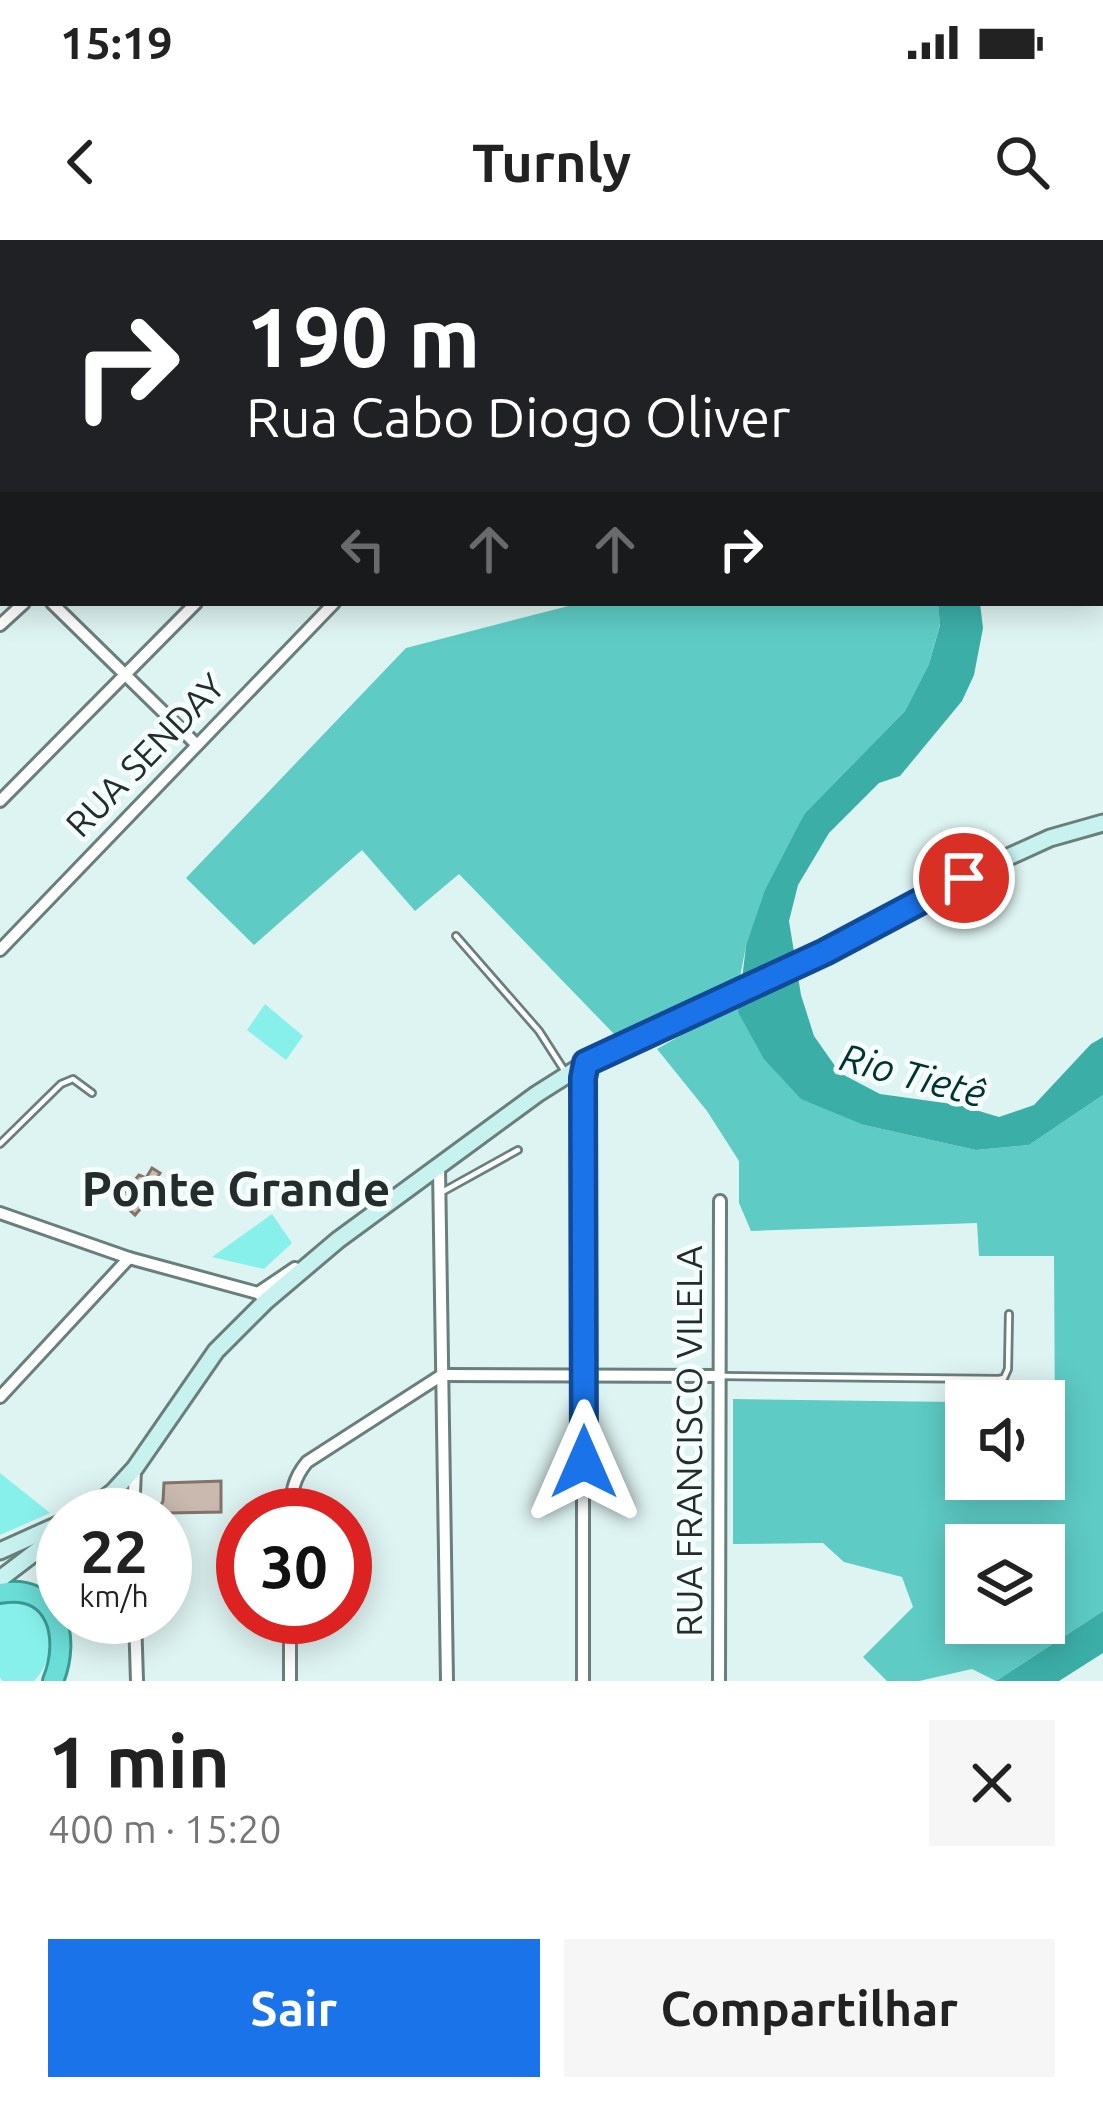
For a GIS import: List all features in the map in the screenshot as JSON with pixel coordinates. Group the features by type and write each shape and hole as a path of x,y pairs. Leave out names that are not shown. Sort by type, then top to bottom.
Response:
{"highway":[{"path":"0,1593 26,1592 47,1603 55,1616 60,1648 53,1681"}],"main road":[{"path":"115,1488 135,1468 216,1351 262,1297 567,1075 825,952 998,861 1067,831 1103,823"},
{"path":"0,1551 36,1537"},
{"path":"0,1579 36,1549"}],"street":[{"path":"55,606 197,745"},
{"path":"0,801 193,606"},
{"name":"RUA SENDAY","path":"0,950 331,606"},
{"path":"584,1681 586,1063"},
{"path":"439,1168 447,1681"},
{"name":"RUA FRANCISCO VILELA","path":"719,1681 720,1202"},
{"path":"0,1213 262,1297"},
{"path":"0,1397 129,1258"},
{"path":"292,1488 307,1462 442,1376 719,1376"},
{"path":"134,1488 135,1468"},
{"path":"136,1644 137,1681"},
{"path":"290,1644 290,1681"}],"lane":[{"path":"456,936 539,1031 567,1075"},
{"path":"0,1144 61,1084 73,1079 92,1093"},
{"path":"439,1195 518,1150"},
{"path":"719,1376 1004,1378 1009,1314"}],"shaded area":[{"path":"568,606 938,606 940,624 929,664 905,711 805,813 746,946 740,977 616,1036 459,874 415,911 362,850 254,945 186,878 406,648"},
{"path":"938,606 980,606 983,628 974,675 962,701 900,776 879,783 829,833 798,885 789,921 801,995 814,1036 840,1073 880,1094 959,1105 999,1117 1034,1105 1103,1037 1103,1095 1029,1145 976,1150 864,1125 801,1099 764,1059 738,1012 746,946 765,890 805,813 905,711 929,664 940,625"},
{"path":"739,1002 739,1012 864,1125 976,1150 1029,1145 1103,1095 1103,1611 1065,1636 1065,1524 945,1524 945,1644 1053,1644 996,1681 972,1669 919,1681 887,1681 863,1657 913,1607 902,1577 844,1562 823,1543 733,1544 733,1399 945,1402 945,1500 1065,1500 1065,1380 1055,1380 1054,1256 979,1256 977,1223 751,1231 739,1203 739,1161 707,1111 657,1049"},
{"path":"265,1004 303,1036 286,1060 247,1030"},
{"path":"272,1214 292,1243 264,1269 212,1257"},
{"path":"0,1473 36,1502 36,1519 0,1535"},
{"path":"15,1593 36,1605 36,1644 49,1646 34,1681 0,1678 0,1597"},
{"path":"1103,1611 1103,1653 1059,1681 996,1681 1053,1644 1065,1644 1065,1636"}],"building":[{"path":"152,1168 160,1173 154,1183 159,1187 135,1215 118,1199"},
{"path":"221,1481 221,1488 216,1488 216,1512 192,1513 192,1488 164,1488 164,1483"}],"district":[{"name":"Ponte Grande","path":"236,1189"}],"route":[{"path":"584,1462 586,1063 825,952 964,878"}],"water label":[{"name":"Rio Tietê","path":"913,1075"}]}
